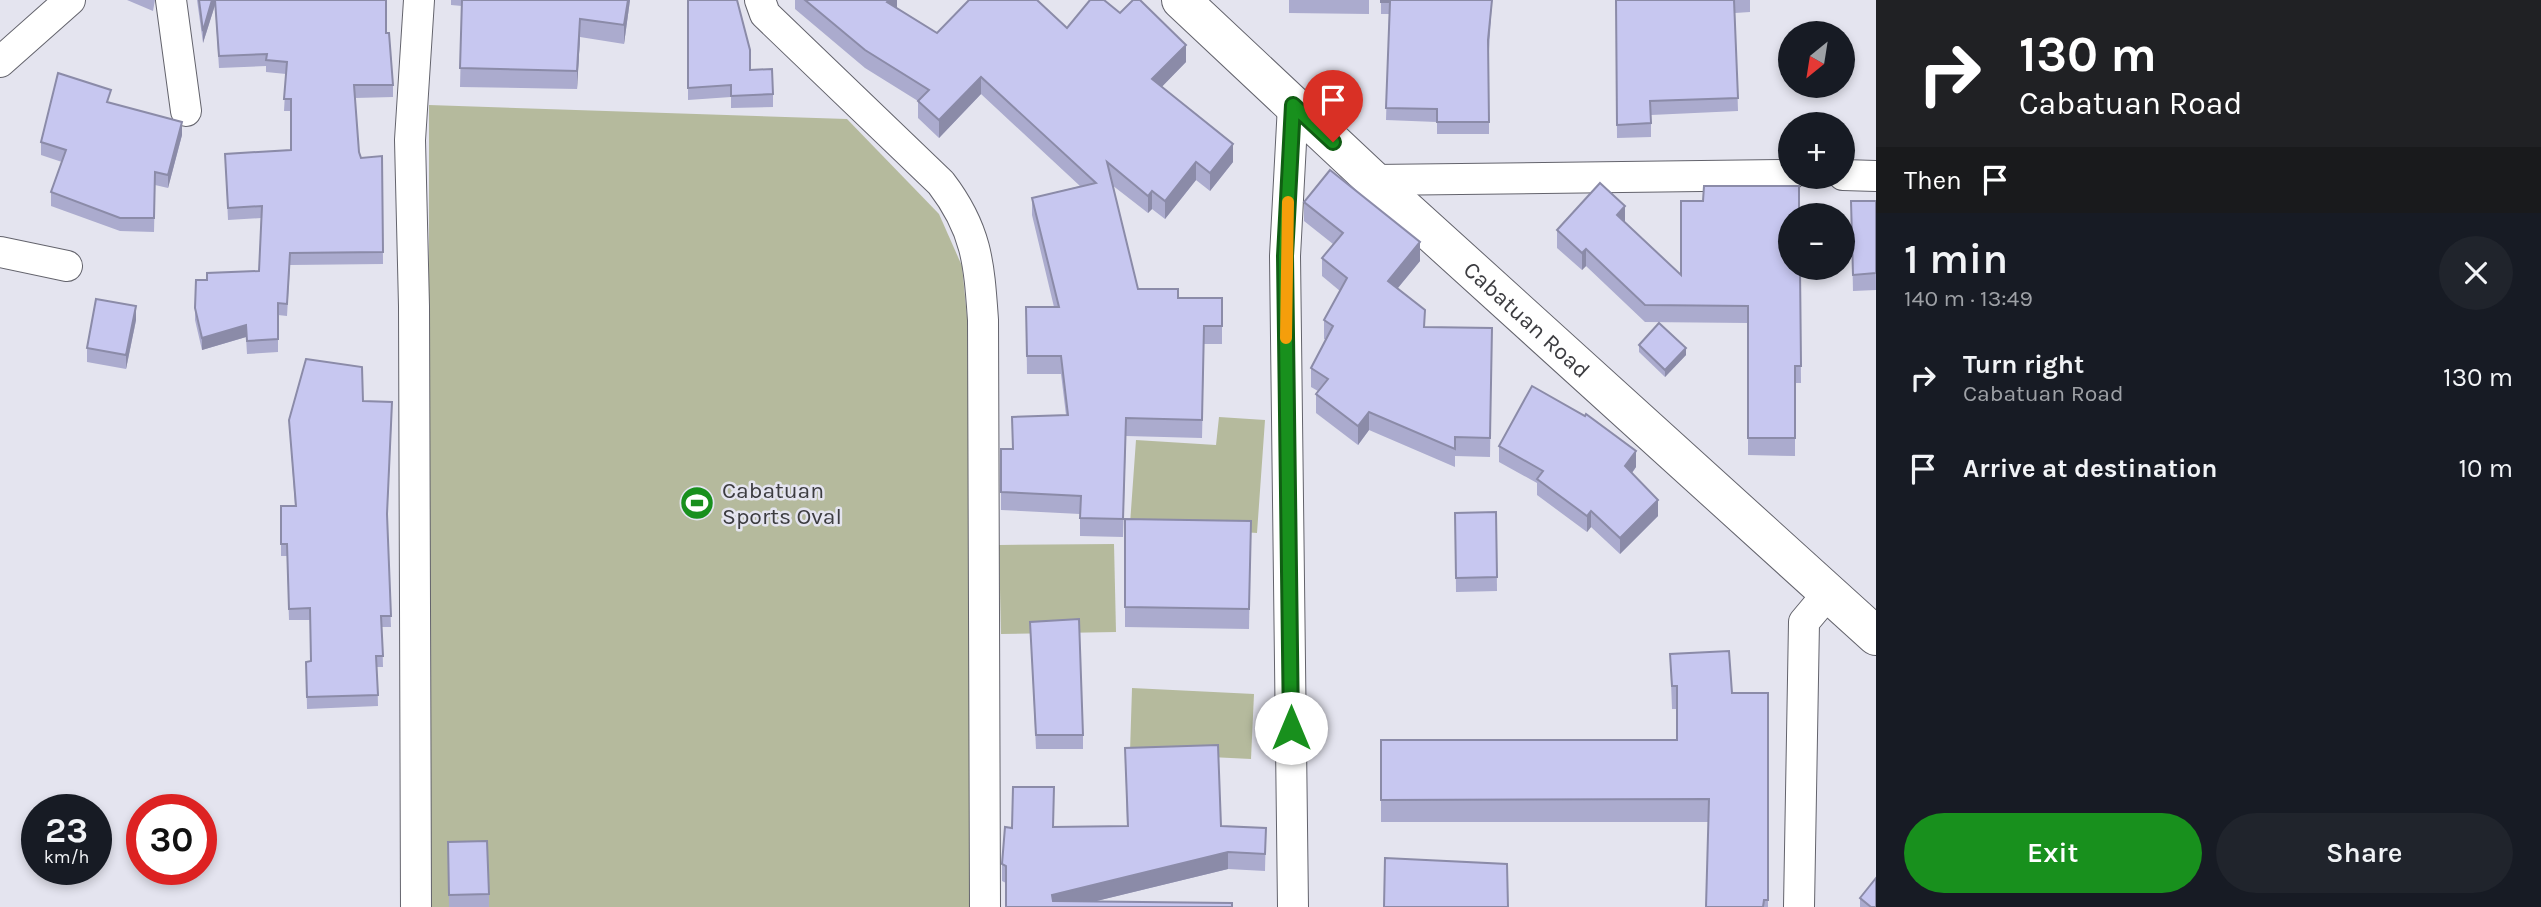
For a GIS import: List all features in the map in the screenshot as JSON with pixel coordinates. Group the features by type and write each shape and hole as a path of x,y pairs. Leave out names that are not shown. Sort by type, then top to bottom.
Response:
{"highway":[{"name":"Cabatuan Road","path":"1181,0 1373,180 1830,591 1876,636"}],"street":[{"path":"0,62 70,0"},
{"path":"171,0 186,111"},
{"path":"416,907 414,306 410,140 419,0"},
{"path":"760,0 765,13 941,183 961,209 974,244 979,267 983,320 985,907"},
{"path":"1293,105 1285,256 1293,907"},
{"path":"1373,180 1778,175"},
{"path":"1855,175 1876,176"},
{"path":"0,252 67,266"},
{"path":"1799,907 1804,622 1830,591"}],"green space":[{"name":"Cabatuan Sports Oval","path":"429,105 847,119 939,214 962,266 967,317 976,907 429,907"},
{"path":"1219,417 1265,420 1257,533 1130,524 1136,440 1216,445"},
{"path":"1114,544 1116,632 1001,634 999,545"},
{"path":"1132,688 1254,694 1251,759 1130,753"}],"building":[{"path":"199,0 212,0 203,31"},
{"path":"215,0 386,0 386,33 389,33 393,85 354,85 361,158 382,156 383,252 290,253 287,304 278,303 278,339 247,341 246,325 202,338 195,308 196,280 207,280 207,273 259,271 262,206 228,208 225,154 291,150 291,99 284,99 287,62 266,60 267,54 219,56"},
{"path":"462,0 628,0 624,25 580,19 577,71 460,68"},
{"path":"688,0 737,0 750,50 750,70 772,69 773,94 731,96 731,85 688,88"},
{"path":"805,0 889,0 887,2 937,33 969,0 1037,0 1067,28 1090,0 1104,0 1120,13 1133,0 1140,0 1186,45 1152,79 1233,144 1210,173 1196,162 1165,201 1152,191 1148,196 1107,162 1138,289 1178,289 1178,298 1222,298 1222,326 1204,326 1202,420 1126,418 1123,519 1080,518 1081,496 1001,492 1001,449 1013,449 1012,417 1068,415 1061,356 1027,356 1026,307 1059,307 1032,198 1096,183 981,77 939,120 918,101 929,90 865,50"},
{"path":"1381,0 1492,0 1488,40 1489,122 1437,122 1437,109 1386,108 1390,2"},
{"path":"1616,0 1734,0 1738,98 1650,101 1651,123 1617,125"},
{"path":"58,73 111,90 107,102 182,122 168,175 155,172 154,218 120,218 51,192 66,150 41,142"},
{"path":"1330,170 1420,242 1388,281 1425,310 1424,327 1492,328 1490,438 1455,437 1455,449 1369,412 1358,426 1316,394 1328,379 1311,368 1333,326 1324,320 1347,278 1322,258 1343,233 1304,202"},
{"path":"1600,183 1625,206 1617,215 1681,275 1681,201 1703,201 1704,186 1778,186 1778,189 1799,189 1799,203 1778,203 1778,280 1800,280 1801,366 1795,366 1795,438 1748,438 1748,306 1645,305 1586,249 1582,253 1557,230"},
{"path":"1876,201 1876,273 1855,275 1855,203 1851,203"},
{"path":"96,299 136,306 126,355 87,348"},
{"path":"1659,323 1686,348 1665,370 1639,345"},
{"path":"306,359 362,367 363,401 392,402 387,514 391,616 381,616 383,656 376,656 378,695 307,697 306,662 311,661 310,608 289,609 287,544 281,544 281,506 296,506 289,420"},
{"path":"1532,386 1585,416 1586,414 1636,451 1625,466 1658,500 1620,538 1591,511 1587,516 1537,479 1543,471 1499,446"},
{"path":"1496,512 1497,577 1456,578 1455,513"},
{"path":"1125,519 1251,521 1249,609 1125,607"},
{"path":"1079,619 1083,735 1036,735 1030,622"},
{"path":"1729,651 1732,693 1768,693 1768,900 1764,900 1763,907 1706,907 1709,799 1381,800 1381,740 1677,740 1677,686 1672,686 1670,654"},
{"path":"1218,745 1221,826 1266,828 1265,854 1228,852 1052,895 1053,901 1232,903 1232,907 1006,907 1006,866 1002,864 1005,827 1012,828 1013,787 1054,787 1053,827 1128,826 1125,748"},
{"path":"487,841 489,894 449,895 448,842"},
{"path":"1385,858 1507,864 1508,907 1384,907"},
{"path":"1876,878 1876,907 1871,907 1860,898"}],"slow traffic":[{"path":"1286,338 1285,256 1288,202"}],"place":[{"name":"Cabatuan Sports Oval","path":"697,503"}],"route":[{"path":"1291,728 1285,256 1293,105 1333,142"}]}
